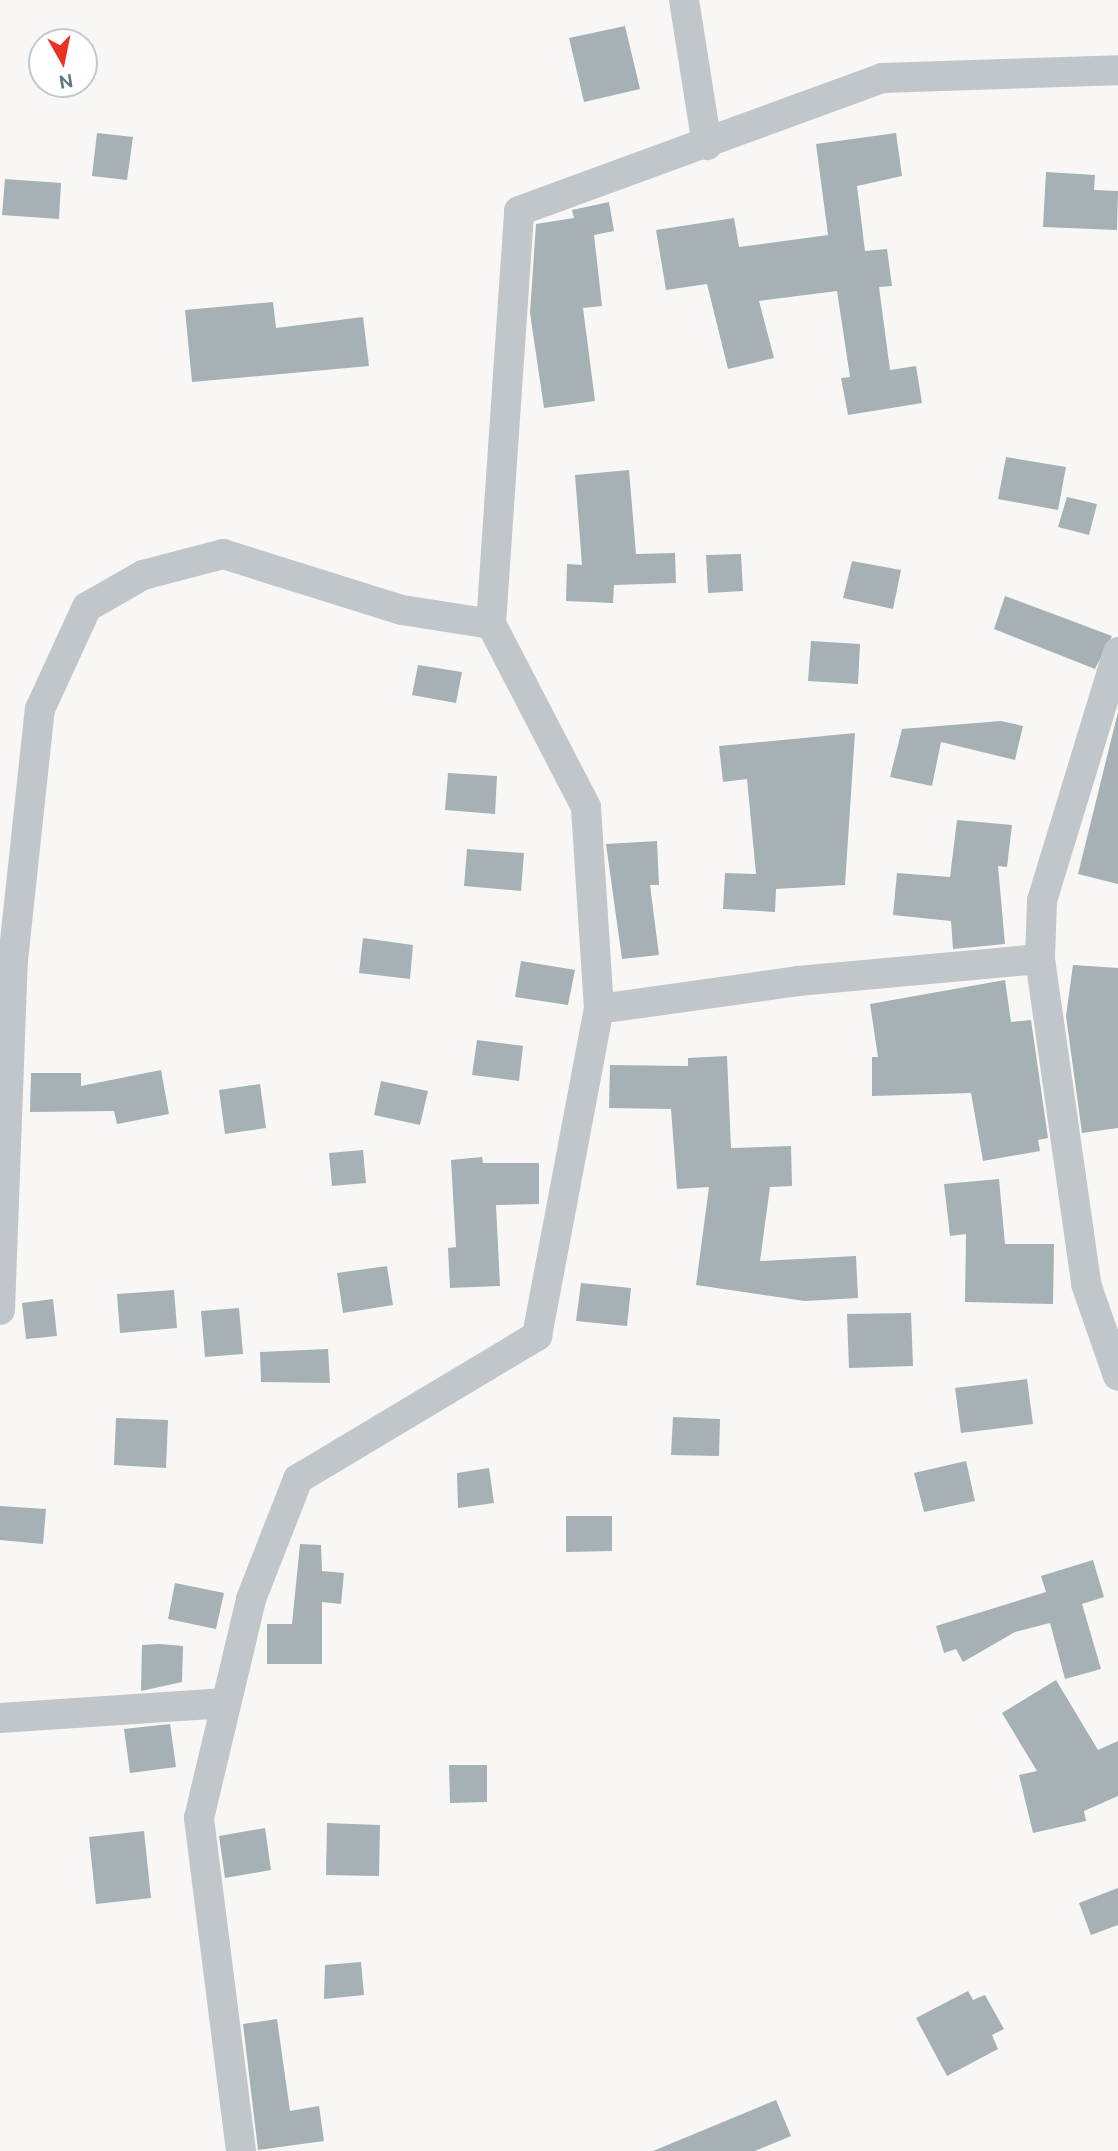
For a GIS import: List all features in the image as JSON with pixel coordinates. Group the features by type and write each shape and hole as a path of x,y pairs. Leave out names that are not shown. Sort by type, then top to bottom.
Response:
{"street":[{"path":"684,0 707,145"},
{"path":"241,2151 199,1818 251,1599 298,1479 537,1336 599,1010 586,807 491,624 519,211 707,145 882,78 1118,70"},
{"path":"0,1310 13,960 40,709 87,607 143,575 223,554 402,610 491,624"},
{"path":"1118,652 1042,901 1040,959 1086,1284 1118,1376"},
{"path":"599,1010 798,981 1040,959"},
{"path":"0,1718 226,1703"}],"building":[{"path":"625,26 640,89 584,102 569,38"},
{"path":"97,133 133,137 127,180 92,176"},
{"path":"896,133 902,176 857,186 865,251 887,249 892,286 879,287 890,370 916,366 922,403 848,415 841,378 850,377 837,291 759,301 774,358 728,369 707,284 666,290 656,230 734,218 739,247 828,235 816,144"},
{"path":"1046,172 1095,175 1094,190 1118,191 1117,230 1043,227"},
{"path":"5,179 61,183 59,219 2,215"},
{"path":"609,202 614,231 594,235 602,306 583,308 595,401 544,408 530,313 536,224 574,218 572,210"},
{"path":"273,302 276,328 363,317 369,366 192,382 185,310"},
{"path":"1006,457 1066,467 1058,510 998,499"},
{"path":"629,470 636,554 675,553 676,583 614,585 613,603 566,601 567,564 582,565 575,475"},
{"path":"1067,497 1097,504 1089,535 1058,527"},
{"path":"741,554 743,591 708,593 706,555"},
{"path":"852,561 901,570 893,609 843,598"},
{"path":"1005,596 1112,636 1095,669 994,629"},
{"path":"811,641 860,644 858,684 808,681"},
{"path":"418,665 462,672 456,703 412,695"},
{"path":"1118,712 1118,884 1078,874"},
{"path":"1001,721 1023,726 1015,760 941,742 932,786 890,777 902,729"},
{"path":"855,733 845,885 776,889 775,912 723,909 725,873 756,874 747,779 723,782 719,746"},
{"path":"448,773 497,776 495,814 445,810"},
{"path":"957,820 1012,825 1007,867 998,866 1005,944 953,949 951,921 893,915 897,873 950,877"},
{"path":"657,841 659,885 650,885 659,955 622,959 606,844"},
{"path":"467,849 524,853 521,891 464,886"},
{"path":"363,938 413,945 410,979 359,973"},
{"path":"521,961 575,970 568,1005 515,997"},
{"path":"1073,965 1118,968 1118,1128 1082,1133 1066,1016"},
{"path":"1005,980 1011,1022 1031,1020 1048,1138 1038,1140 1040,1151 983,1161 971,1093 872,1096 872,1057 878,1057 870,1004"},
{"path":"477,1040 523,1046 519,1081 472,1075"},
{"path":"727,1056 731,1148 791,1146 792,1186 770,1187 760,1261 856,1256 858,1298 805,1301 696,1285 709,1187 677,1189 671,1109 609,1108 610,1065 688,1066 688,1058"},
{"path":"161,1070 169,1114 117,1124 114,1111 30,1112 31,1073 81,1073 81,1086"},
{"path":"381,1081 428,1091 420,1125 374,1115"},
{"path":"260,1084 266,1128 225,1134 219,1090"},
{"path":"363,1150 366,1183 332,1186 329,1153"},
{"path":"482,1157 483,1163 539,1163 539,1204 496,1205 500,1286 450,1288 448,1248 456,1247 451,1160"},
{"path":"999,1179 1005,1244 1054,1244 1053,1304 965,1302 966,1234 950,1236 944,1184"},
{"path":"387,1266 393,1305 343,1313 337,1273"},
{"path":"581,1283 631,1288 627,1326 576,1321"},
{"path":"174,1290 177,1328 120,1333 117,1294"},
{"path":"53,1299 57,1336 26,1339 22,1303"},
{"path":"239,1308 243,1354 205,1357 201,1311"},
{"path":"911,1313 913,1366 849,1368 847,1314"},
{"path":"328,1349 330,1383 261,1382 260,1352"},
{"path":"1027,1379 1033,1424 961,1433 955,1388"},
{"path":"673,1417 720,1419 719,1456 671,1455"},
{"path":"116,1418 168,1420 166,1468 114,1465"},
{"path":"966,1461 975,1501 924,1512 914,1473"},
{"path":"489,1468 494,1503 458,1508 457,1473"},
{"path":"0,1506 46,1509 43,1544 0,1540"},
{"path":"566,1516 612,1516 612,1551 566,1552"},
{"path":"300,1544 321,1545 322,1571 344,1573 341,1604 322,1602 322,1664 267,1664 267,1624 292,1624"},
{"path":"1093,1560 1104,1597 1082,1604 1101,1669 1065,1679 1050,1623 1015,1632 963,1662 956,1649 944,1653 936,1626 1046,1592 1041,1576"},
{"path":"175,1583 224,1593 216,1629 168,1619"},
{"path":"142,1645 183,1646 182,1682 141,1691"},
{"path":"1056,1680 1098,1750 1118,1741 1118,1796 1084,1811 1086,1821 1033,1833 1019,1775 1037,1771 1002,1713"},
{"path":"170,1724 176,1767 130,1773 124,1729"},
{"path":"449,1765 487,1765 487,1802 450,1803"},
{"path":"327,1823 380,1825 379,1876 326,1875"},
{"path":"265,1828 271,1870 225,1878 219,1836"},
{"path":"144,1831 151,1898 96,1904 89,1837"},
{"path":"1118,1888 1118,1925 1091,1935 1079,1903"},
{"path":"361,1962 364,1995 324,1999 325,1965"},
{"path":"968,1991 973,2000 985,1995 1004,2029 992,2035 998,2049 947,2076 916,2018"},
{"path":"277,2019 290,2111 319,2106 324,2141 258,2150 243,2024"},
{"path":"776,2100 791,2136 755,2151 653,2151"}]}
